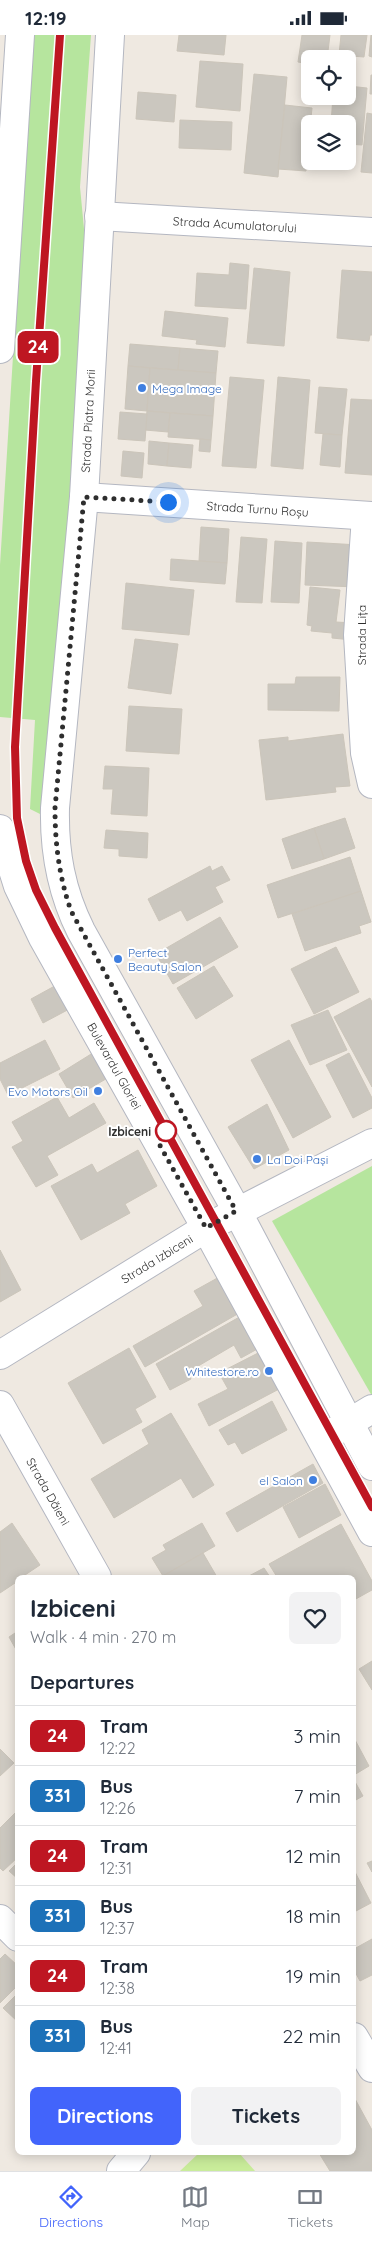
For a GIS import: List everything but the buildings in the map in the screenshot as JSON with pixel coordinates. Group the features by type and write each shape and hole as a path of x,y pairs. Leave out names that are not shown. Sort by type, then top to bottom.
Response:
{"street":[{"path":"0,349 4,210 20,35"},
{"name":"Strada Piatra Morii","path":"62,882 55,839 55,808 84,497 110,35"},
{"name":"Strada Acumulatorului","path":"99,216 372,232"},
{"name":"Strada Turnu Roșu","path":"84,497 369,516"},
{"name":"Strada Lița","path":"369,516 358,635 366,753 372,784"},
{"path":"0,829 18,886"},
{"path":"0,865 18,886"},
{"path":"18,886 62,882 71,911 81,931 236,1211 372,1465"},
{"name":"Bulevardul Gloriei","path":"18,886 43,938 206,1228 372,1533"},
{"name":"Strada Izbiceni","path":"0,1355 206,1228 372,1143"},
{"name":"Strada Dăieni","path":"0,1405 96,1575"},
{"path":"322,1439 372,1409"},
{"path":"0,1919 15,1934"},
{"path":"356,2040 372,2068"},
{"path":"121,2171 134,2155"}],"green space":[{"path":"33,35 91,35 80,187 87,260 61,719 42,815 30,809 35,720 0,717 0,565"},
{"path":"372,1166 372,1396 272,1221"},
{"path":"197,2155 241,2155 255,2171 180,2171"}],"tram line":[{"name":"24","path":"60,35 48,185 15,747 17,818 26,861 36,890 55,928 372,1507"}],"place":[{"name":"Mega Image","path":"142,388"},
{"name":"Perfect Beauty Salon","path":"118,959"},
{"name":"Evo Motors Oil","path":"98,1091"},
{"name":"Izbiceni","path":"166,1131"},
{"name":"La Doi Pași","path":"257,1159"},
{"name":"Whitestore.ro","path":"269,1371"},
{"name":"el Salon","path":"313,1480"}],"route":[{"path":"166,1131 158,1142 206,1228 236,1211 71,911 62,882 57,855 55,808 84,497 168,502"}]}
